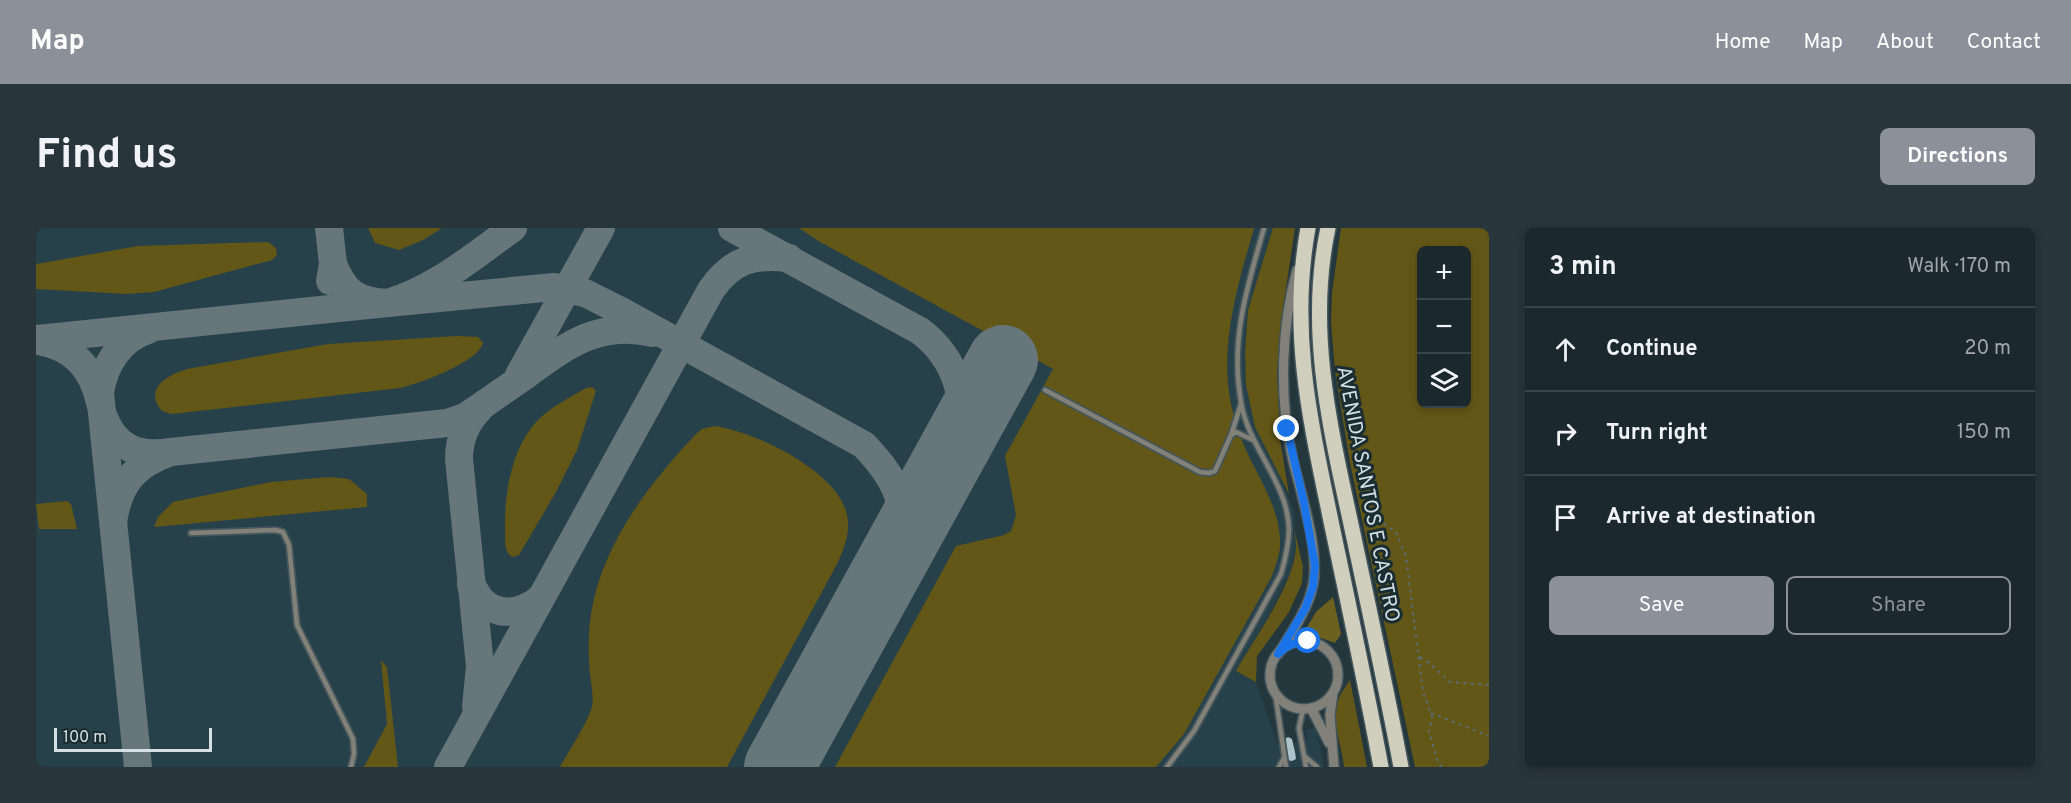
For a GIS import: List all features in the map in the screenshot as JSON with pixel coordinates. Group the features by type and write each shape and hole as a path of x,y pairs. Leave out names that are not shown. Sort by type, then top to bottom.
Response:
{"main road":[{"name":"AVENIDA SANTOS E CASTRO","path":"1328,228 1320,282 1319,339 1333,440 1384,675 1401,767"},
{"name":"AVENIDA SANTOS E CASTRO","path":"1306,235 1300,322 1307,399 1381,767"}],"street":[{"path":"1306,235 1288,318 1284,392 1292,456 1304,503 1315,565 1313,587 1305,609 1271,668 1275,692 1287,704 1307,708 1325,702 1333,693"},
{"path":"1278,654 1286,646 1308,641 1319,644 1329,651 1335,660 1338,671 1337,683 1330,715 1334,767"},
{"path":"1307,708 1331,748"}],"lane":[{"path":"1167,767 1194,731 1281,574 1284,562 1289,529 1286,512 1278,487 1244,420 1237,352 1240,315 1264,228"},
{"path":"1045,390 1200,472 1209,473 1215,471 1231,435 1241,404"},
{"path":"1231,435 1236,432 1253,440"},
{"path":"191,533 275,530 283,532 289,545 297,625 353,739 354,754 351,767"},
{"path":"1275,692 1286,767"},
{"path":"1306,767 1299,728 1307,708"},
{"path":"1304,756 1317,767"},
{"path":"1279,767 1284,758"}],"path":[{"path":"1380,501 1379,511 1383,523 1396,532 1406,556 1423,692 1431,713 1429,732 1439,765 1443,767"},
{"path":"1420,657 1450,682 1489,685"},
{"path":"1431,713 1489,736"}],"shaded area":[{"path":"36,228 1273,228 1248,310 1245,352 1246,385 1294,512 1296,548 1290,573 1237,671 1256,682 1278,745 1308,740 1305,730 1316,728 1324,767 36,767"},
{"path":"368,228 442,228 423,240 399,250 375,243"},
{"path":"799,228 1254,228 1232,315 1227,359 1228,382 1239,434 1277,518 1279,553 1272,576 1184,734 1156,767 835,767 956,546 1004,535 1011,531 1016,515 1005,456 1053,369 820,242"},
{"path":"1273,228 1295,228 1282,315 1277,372 1280,439 1289,494 1255,427 1246,385 1245,352 1248,310"},
{"path":"1341,228 1489,228 1489,767 1415,767 1350,463 1335,371 1331,322 1332,293"},
{"path":"268,242 276,248 277,255 272,260 154,292 127,294 36,289 36,264 138,246"},
{"path":"457,336 478,337 483,343 479,350 459,365 421,382 400,388 172,414 162,411 155,396 156,390 165,379 187,369 328,344"},
{"path":"592,387 596,391 577,450 556,492 519,555 512,557 506,549 505,542 506,503 511,474 520,446 527,433 547,412 586,388"},
{"path":"714,426 731,429 772,445 812,469 829,484 841,499 848,521 846,540 840,558 727,767 560,767 583,728 592,706 589,629 597,588 605,563 630,516 661,473 696,434 702,429"},
{"path":"330,477 349,479 367,494 367,507 154,527 158,517 173,502 271,482"},
{"path":"67,501 71,504 77,529 39,529 36,504"},
{"path":"1294,528 1303,567 1302,583 1289,612 1257,656 1256,682 1236,671 1288,578 1294,562 1296,547"},
{"path":"1333,597 1341,634 1335,643 1304,632 1316,612"},
{"path":"381,660 387,667 398,767 364,767 387,724"},
{"path":"1350,680 1367,767 1344,767 1336,726 1336,709 1340,696"}],"building":[{"path":"1288,737 1292,739 1295,752 1296,759 1292,761 1287,760 1286,755 1285,739"}],"taxiway":[{"path":"329,228 333,264 330,281"},
{"path":"36,339 388,303 406,297 438,280 513,228"},
{"path":"519,375 601,228"},
{"path":"732,228 920,331 932,342 943,354 957,382 961,413 956,445"},
{"path":"448,767 711,290 727,272 744,261 765,257 789,258"},
{"path":"333,264 347,289 353,294 377,302 388,303 554,287 585,293 623,312 864,445 887,473 895,486 899,500 901,529 891,565"},
{"path":"138,767 100,393 105,373 115,354 129,340 148,330"},
{"path":"113,522 119,496 130,477 147,463 171,452 447,423 465,417 555,354 584,338 616,330 652,333"},
{"path":"38,341 62,348 80,361 92,380 100,403"},
{"path":"476,707 480,666 459,459 464,431 481,407"},
{"path":"103,415 114,435 129,448 147,453 170,452"},
{"path":"471,585 489,607 504,612 527,607 541,598"}],"runway":[{"path":"779,767 1003,360"}],"route":[{"path":"1287,429 1315,565 1313,587 1305,609 1278,654 1286,646 1308,641"}]}
